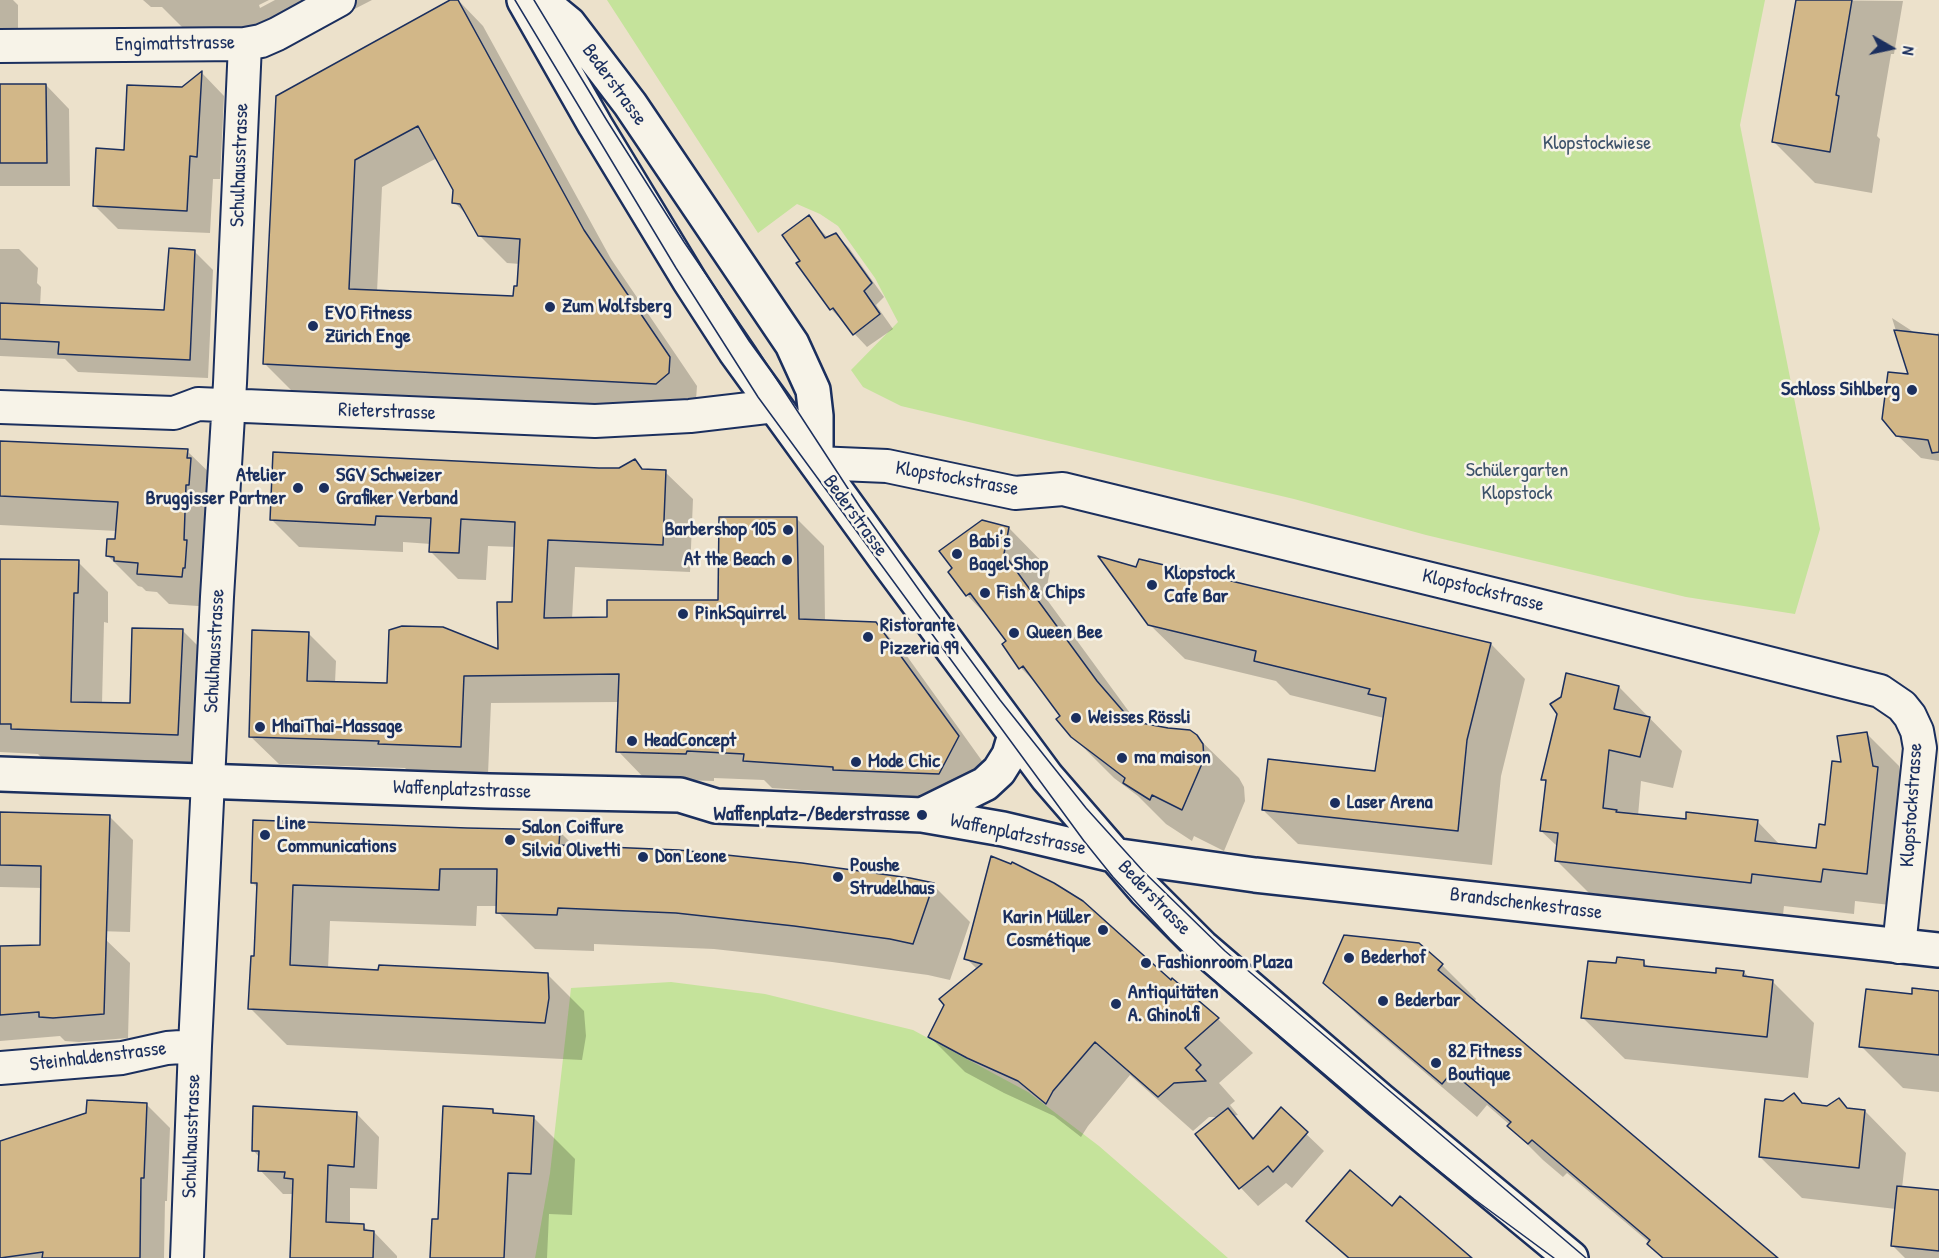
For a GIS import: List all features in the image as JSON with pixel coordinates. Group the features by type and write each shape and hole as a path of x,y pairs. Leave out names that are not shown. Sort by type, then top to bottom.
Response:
{"main road":[{"name":"Bederstrasse","path":"524,0 595,125 735,351 1047,777 1113,855 1203,947 1380,1100 1571,1258"},
{"name":"Bederstrasse","path":"540,0 569,24 630,104 792,344 813,390 816,416 816,462"},
{"name":"Waffenplatzstrasse","path":"922,815 985,784 999,771 1009,755 1015,735"},
{"name":"Waffenplatzstrasse","path":"0,774 489,791 680,795 716,806 922,815 1003,829 1113,855"},
{"name":"Brandschenkestrasse","path":"1113,855 1285,878 1939,950"}],"street":[{"name":"Engimattstrasse","path":"0,46 244,44 261,41 277,34 339,0"},
{"name":"Schulhausstrasse","path":"187,1258 195,1046 229,405 244,44"},
{"name":"Rieterstrasse","path":"0,407 174,413 198,404 595,421 690,416 775,406"},
{"name":"Klopstockstrasse","path":"816,462 887,466 1015,493 1063,489 1880,691 1892,697 1910,716 1917,731 1920,748 1899,947"},
{"name":"Steinhaldenstrasse","path":"0,1068 122,1058 167,1048 195,1046"}],"green space":[{"path":"607,0 1765,0 1740,125 1820,529 1795,614 1686,597 1426,535 1294,499 901,406 863,387 851,370 898,322 875,278 838,226 820,214 797,204 758,233"},
{"path":"671,982 765,994 913,1030 1028,1092 1099,1146 1228,1258 535,1258 550,1173 571,988"}],"building":[{"path":"450,0 458,0 584,230 670,357 669,373 656,384 263,364 276,96","holes":["418,126 453,190 452,203 460,204 478,236 520,239 517,286 514,286 513,296 349,289 355,160"]},
{"path":"1796,0 1852,0 1836,95 1839,96 1830,152 1772,142"},
{"path":"202,71 197,157 190,156 187,211 93,206 96,148 124,150 127,85 182,87"},
{"path":"0,84 46,84 47,163 0,163"},
{"path":"809,215 825,238 836,233 872,283 864,291 880,314 853,335 833,308 830,310 796,263 800,261 782,235"},
{"path":"169,248 195,250 190,360 58,354 59,342 0,339 0,303 164,310"},
{"name":"Schloss Sihlberg","path":"1894,330 1939,335 1939,452 1932,453 1928,440 1896,436 1882,419 1888,372 1908,374"},
{"path":"0,441 188,449 187,458 191,458 189,485 186,485 184,540 187,540 182,577 137,574 138,563 114,561 114,557 106,556 107,539 115,539 118,502 0,496"},
{"path":"273,452 599,468 619,468 635,459 642,469 666,470 663,545 548,540 544,618 607,617 607,600 718,600 719,517 797,517 799,619 876,622 959,736 939,774 833,770 833,767 743,761 744,754 687,751 686,754 616,752 619,674 464,676 461,747 378,744 379,741 249,737 252,630 309,632 307,681 387,683 389,630 402,626 443,627 498,649 497,602 512,602 515,522 461,519 459,553 429,552 431,518 376,516 375,525 270,520"},
{"path":"982,520 1009,527 1004,554 1097,681 1123,711 1136,722 1190,730 1197,735 1203,744 1204,759 1182,810 1152,795 1150,800 1123,783 1125,778 1071,737 1056,719 1060,716 1023,666 1019,669 1002,644 1006,641 970,593 966,596 948,572 952,568 939,551"},
{"path":"1098,556 1136,567 1139,559 1491,643 1467,740 1458,831 1262,810 1268,759 1375,771 1386,698 1368,694 1370,689 1254,661 1256,651 1148,625"},
{"path":"0,559 79,560 78,593 74,593 71,702 130,703 132,628 183,629 178,735 11,729 11,724 0,724"},
{"path":"1566,673 1619,686 1614,709 1650,717 1640,757 1609,750 1603,808 1617,810 1616,812 1686,819 1686,812 1758,820 1755,841 1816,848 1819,824 1825,825 1832,761 1841,762 1837,736 1867,732 1873,766 1878,767 1867,874 1823,869 1821,882 1752,874 1751,883 1555,861 1558,833 1540,831 1546,780 1541,780 1557,714 1550,704 1561,697"},
{"path":"0,812 110,815 104,1014 53,1018 39,1017 39,1012 0,1015 0,946 40,945 41,866 0,865"},
{"path":"253,820 560,830 559,845 679,850 802,863 934,883 913,944 794,926 676,913 558,908 557,915 496,913 497,869 440,869 439,890 293,885 290,965 378,970 379,965 548,973 549,998 545,1023 248,1009 251,956 254,956 257,883 251,883"},
{"path":"991,856 1011,864 1012,862 1054,883 1083,901 1171,980 1172,978 1219,1018 1185,1048 1201,1065 1196,1070 1206,1081 1174,1083 1158,1097 1095,1042 1053,1091 1046,1104 1018,1081 928,1037 944,1005 939,999 982,964 964,959"},
{"path":"1344,935 1419,943 1443,964 1438,970 1778,1258 1663,1258 1647,1244 1650,1240 1532,1140 1528,1144 1507,1126 1511,1122 1452,1072 1442,1084 1323,983"},
{"path":"1617,957 1644,960 1644,966 1716,973 1716,968 1744,971 1743,976 1773,980 1767,1037 1581,1018 1588,961 1616,963"},
{"path":"1912,988 1939,991 1939,1055 1859,1047 1866,989 1912,994"},
{"path":"1794,1093 1802,1103 1827,1106 1839,1098 1847,1108 1865,1110 1859,1168 1759,1157 1765,1099 1783,1101"},
{"path":"87,1100 147,1103 144,1178 141,1178 140,1258 42,1258 43,1252 0,1258 0,1141 86,1113"},
{"path":"253,1106 357,1112 354,1167 328,1165 326,1222 364,1224 364,1230 374,1231 373,1258 290,1258 293,1179 284,1178 285,1172 258,1171 259,1151 252,1151"},
{"path":"443,1106 493,1109 493,1113 534,1116 531,1174 508,1173 504,1258 430,1258 432,1219 438,1219"},
{"path":"1281,1107 1308,1132 1273,1172 1268,1166 1239,1189 1195,1134 1228,1108 1253,1139"},
{"path":"1350,1170 1392,1206 1400,1196 1472,1258 1349,1258 1306,1221"},
{"path":"1897,1186 1939,1190 1939,1251 1891,1246"}],"tram line":[{"path":"515,0 676,268 758,397 1084,841 1113,877 1202,970 1417,1153 1474,1199 1554,1258"},
{"path":"534,0 684,242 860,507 1000,700 1086,808 1143,871 1225,951 1586,1258"}],"place":[{"name":"Zum Wolfsberg","path":"550,307"},
{"name":"EVO Fitness Zürich Enge","path":"313,326"},
{"name":"Schloss Sihlberg","path":"1912,390"},
{"name":"Atelier Bruggisser Partner","path":"298,488"},
{"name":"SGV Schweizer Grafiker Verband","path":"324,488"},
{"name":"Barbershop 105","path":"788,530"},
{"name":"Babi's Bagel Shop","path":"957,554"},
{"name":"At the Beach","path":"787,560"},
{"name":"Klopstock Cafe Bar","path":"1152,585"},
{"name":"Fish & Chips","path":"985,593"},
{"name":"PinkSquirrel","path":"683,614"},
{"name":"Queen Bee","path":"1014,633"},
{"name":"Ristorante Pizzeria 99","path":"868,637"},
{"name":"Weisses Rössli","path":"1076,718"},
{"name":"MhaiThai-Massage","path":"260,727"},
{"name":"HeadConcept","path":"632,741"},
{"name":"ma maison","path":"1122,758"},
{"name":"Mode Chic","path":"856,762"},
{"name":"Laser Arena","path":"1335,803"},
{"name":"Waffenplatz-/Bederstrasse","path":"922,815"},
{"name":"Line Communications","path":"265,835"},
{"name":"Salon Coiffure Silvia Olivetti","path":"510,840"},
{"name":"Don Leone","path":"643,857"},
{"name":"Poushe Strudelhaus","path":"838,877"},
{"name":"Karin Müller Cosmétique","path":"1103,930"},
{"name":"Bederhof","path":"1349,958"},
{"name":"Fashionroom Plaza","path":"1146,963"},
{"name":"Bederbar","path":"1383,1001"},
{"name":"Antiquitäten A. Ghinolfi","path":"1116,1004"},
{"name":"82 Fitness Boutique","path":"1436,1063"}],"park label":[{"name":"Klopstockwiese","path":"1597,144"},
{"name":"Schülergarten Klopstock","path":"1517,482"}]}
